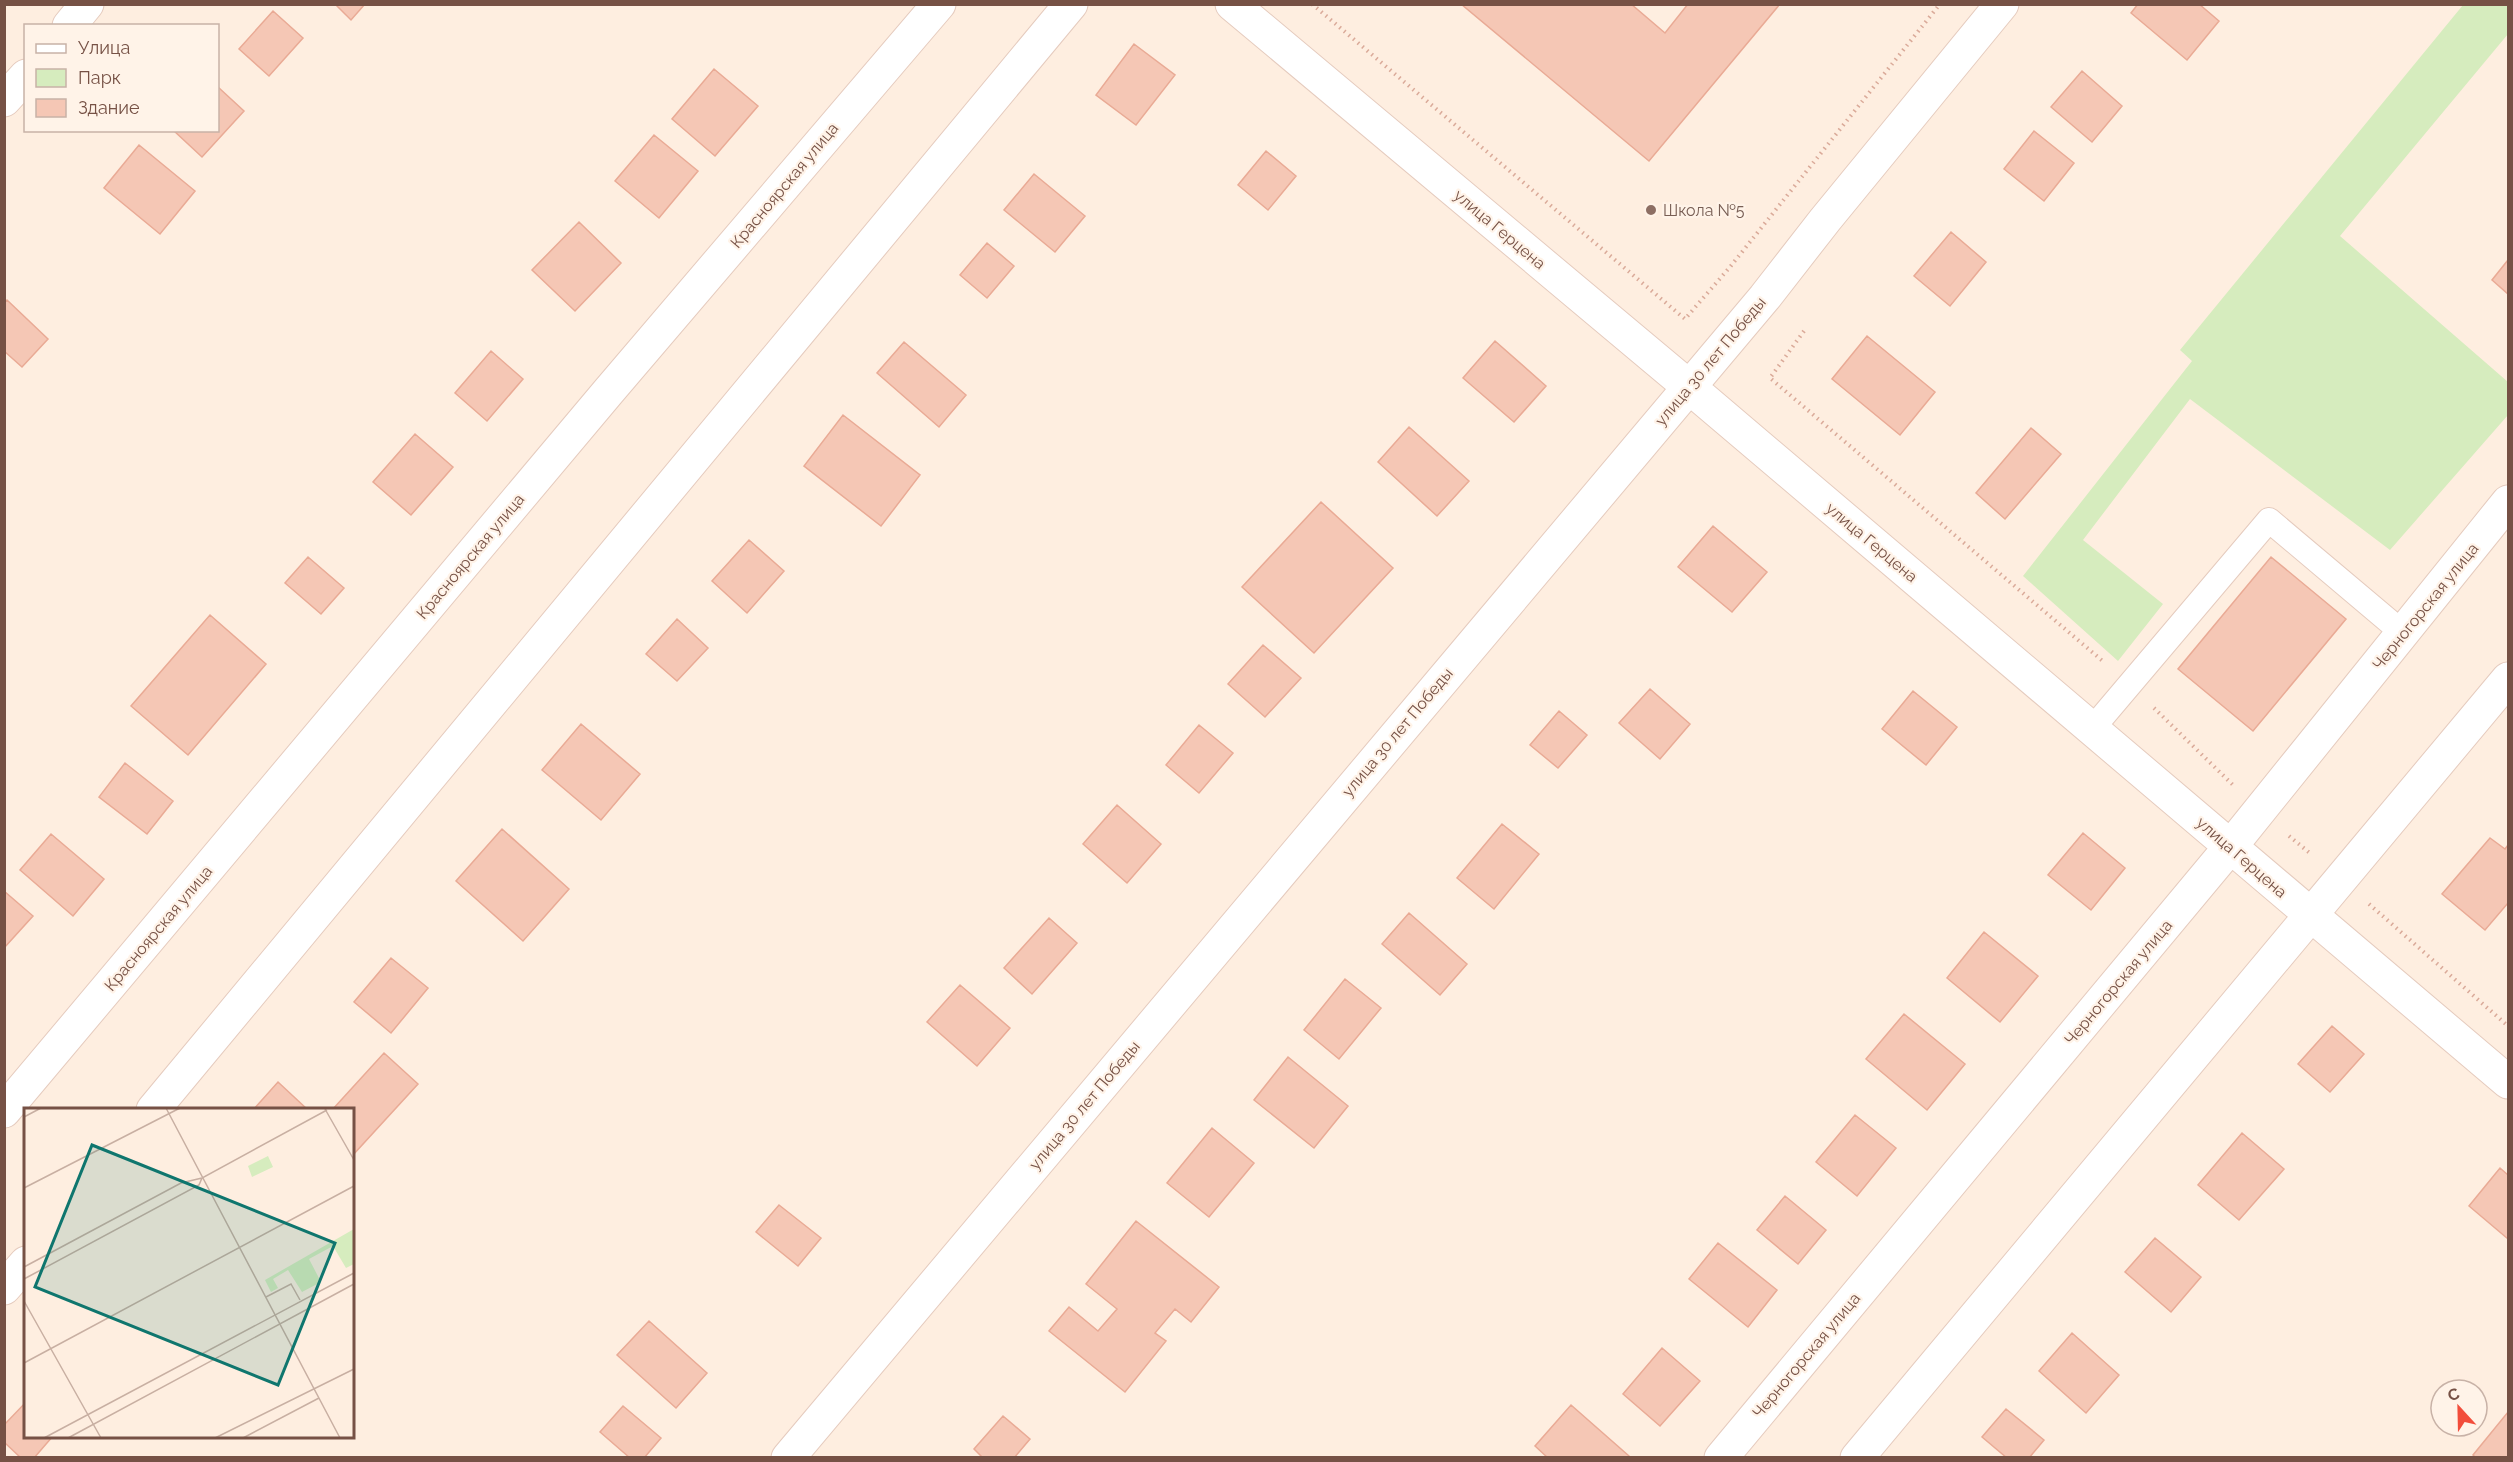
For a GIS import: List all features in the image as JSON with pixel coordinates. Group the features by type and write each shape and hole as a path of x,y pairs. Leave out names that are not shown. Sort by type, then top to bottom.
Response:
{"street":[{"path":"71,24 87,4"},
{"name":"Красноярская улица","path":"4,1110 608,392 939,4"},
{"path":"155,1108 1071,4"},
{"name":"улица Герцена","path":"1232,4 1688,386 2508,1083"},
{"name":"улица 30 лет Победы","path":"788,1458 1765,297 2002,4"},
{"path":"4,100 24,78"},
{"name":"Черногорская улица","path":"1721,1458 2231,846 2508,502"},
{"path":"1857,1458 2508,679"},
{"path":"4,1288 24,1265"}],"lane":[{"path":"2091,729 2269,520 2403,633"}],"path":[{"path":"1312,4 1685,320 1940,4"},
{"path":"1770,378 1804,331"}],"green space":[{"path":"2463,5 2508,5 2508,34 2340,236 2508,382 2508,415 2390,550 2190,399 2083,540 2163,604 2118,661 2023,576 2192,361 2180,350"}],"building":[{"path":"335,4 365,4 351,20"},
{"path":"1461,4 1631,4 1665,33 1688,4 1780,4 1649,161"},
{"path":"2138,4 2199,4 2219,21 2187,60 2131,13"},
{"path":"273,11 303,38 269,76 239,49"},
{"path":"1134,44 1175,75 1136,125 1096,95"},
{"path":"714,69 758,106 715,156 672,119"},
{"path":"2082,71 2122,106 2092,142 2051,107"},
{"path":"219,88 244,111 202,157 175,132 219,132"},
{"path":"2034,131 2074,163 2044,201 2004,169"},
{"path":"654,135 698,171 659,218 615,181"},
{"path":"139,145 195,191 160,234 104,188"},
{"path":"1266,151 1296,176 1268,210 1238,185"},
{"path":"1034,174 1085,216 1055,252 1004,210"},
{"path":"579,222 621,263 575,311 532,270"},
{"path":"1951,232 1986,262 1950,306 1914,276"},
{"path":"987,243 1014,266 987,298 960,275"},
{"path":"2508,260 2508,294 2492,280"},
{"path":"7,300 48,339 22,367 4,351 4,303"},
{"path":"1867,336 1935,392 1900,435 1832,379"},
{"path":"1495,341 1546,386 1514,422 1463,378"},
{"path":"904,342 966,395 939,427 877,373"},
{"path":"491,351 523,379 487,421 455,393"},
{"path":"843,415 920,475 881,526 804,466"},
{"path":"1409,427 1469,481 1437,516 1378,462"},
{"path":"2031,428 2061,454 2005,519 1976,493"},
{"path":"415,434 453,467 411,515 373,482"},
{"path":"1321,502 1393,568 1314,653 1242,587"},
{"path":"1713,526 1767,572 1732,612 1678,567"},
{"path":"749,540 784,571 747,613 712,581"},
{"path":"308,557 344,588 321,614 285,583"},
{"path":"2271,557 2346,619 2253,731 2178,669"},
{"path":"210,615 266,664 188,755 131,706"},
{"path":"677,619 708,648 677,681 646,654"},
{"path":"1263,645 1301,678 1265,717 1228,684"},
{"path":"1650,689 1690,724 1660,759 1619,723"},
{"path":"1913,691 1957,727 1926,765 1882,729"},
{"path":"1559,711 1587,735 1558,768 1530,745"},
{"path":"581,724 640,774 601,820 542,770"},
{"path":"1199,725 1233,753 1199,793 1166,765"},
{"path":"125,763 173,801 147,834 99,797"},
{"path":"1117,805 1161,844 1127,883 1083,844"},
{"path":"1502,824 1539,854 1494,909 1457,878"},
{"path":"502,829 569,889 523,941 456,881"},
{"path":"2083,833 2125,868 2091,910 2048,875"},
{"path":"51,834 104,879 73,916 20,870"},
{"path":"2490,838 2505,849 2508,845 2508,903 2485,930 2442,894"},
{"path":"4,891 33,916 4,948"},
{"path":"1409,913 1467,964 1440,995 1382,944"},
{"path":"1049,918 1077,943 1032,994 1004,968"},
{"path":"1984,932 2038,976 2000,1022 1947,978"},
{"path":"391,958 428,988 391,1033 354,1002"},
{"path":"1345,979 1381,1008 1339,1059 1304,1030"},
{"path":"960,985 1010,1028 977,1066 927,1022"},
{"path":"1904,1014 1965,1064 1927,1110 1866,1059"},
{"path":"2332,1026 2364,1054 2330,1092 2298,1064"},
{"path":"384,1053 418,1084 354,1154 354,1108 334,1108"},
{"path":"1288,1057 1348,1106 1314,1148 1254,1100"},
{"path":"278,1082 306,1108 255,1108"},
{"path":"1855,1115 1896,1148 1857,1196 1816,1162"},
{"path":"1212,1128 1254,1163 1209,1217 1167,1183"},
{"path":"2242,1133 2284,1169 2239,1220 2198,1185"},
{"path":"2500,1168 2508,1175 2508,1239 2469,1206"},
{"path":"1785,1196 1826,1230 1798,1264 1757,1230"},
{"path":"779,1205 821,1238 798,1266 756,1232"},
{"path":"1136,1221 1219,1287 1191,1322 1175,1309 1155,1333 1166,1341 1125,1392 1049,1331 1069,1307 1098,1331 1117,1309 1086,1284"},
{"path":"2155,1238 2201,1277 2171,1312 2125,1272"},
{"path":"1718,1243 1777,1290 1748,1327 1689,1279"},
{"path":"649,1321 707,1373 676,1408 617,1355"},
{"path":"2072,1333 2119,1375 2086,1413 2039,1371"},
{"path":"1662,1348 1700,1381 1660,1426 1623,1394"},
{"path":"24,1404 24,1438 51,1438 34,1458 21,1458 4,1442 4,1425"},
{"path":"1571,1405 1629,1456 1627,1458 1548,1458 1535,1446"},
{"path":"623,1406 661,1438 644,1458 630,1458 600,1432"},
{"path":"2006,1409 2044,1440 2029,1458 2007,1458 1982,1437"},
{"path":"2508,1412 2508,1458 2476,1458 2473,1455"},
{"path":"1003,1416 1030,1439 1014,1458 983,1458 974,1449"}],"place":[{"name":"Школа №5","path":"1651,210"}]}
